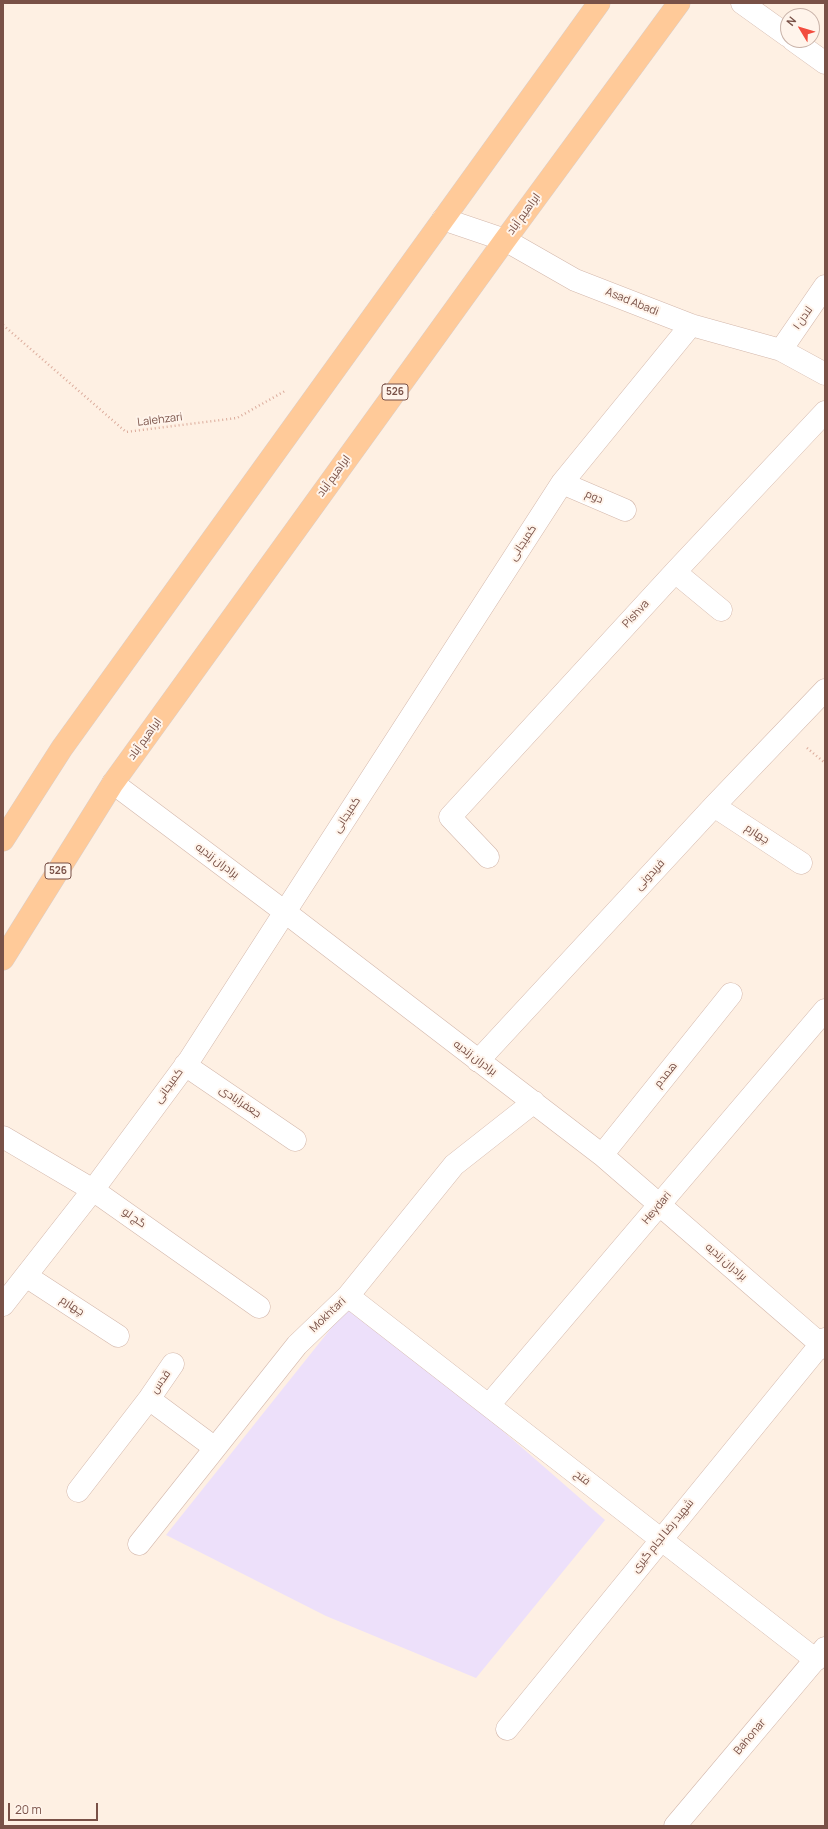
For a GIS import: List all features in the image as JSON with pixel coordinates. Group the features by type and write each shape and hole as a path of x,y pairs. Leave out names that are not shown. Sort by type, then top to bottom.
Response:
{"main road":[{"path":"3,840 62,748 599,3"},
{"name":"ابراهیم آباد","path":"3,959 113,783 505,240 679,3"}],"street":[{"path":"742,3 780,30"},
{"path":"804,48 825,63"},
{"name":"Asad Abadi","path":"443,219 505,240 575,280 691,325 781,350 825,374"},
{"name":"لادن ۱","path":"781,350 825,286"},
{"name":"کمیجانی","path":"3,1305 93,1190 185,1065 562,483 691,325"},
{"name":"Pishva","path":"488,857 450,817 675,572 825,412"},
{"name":"دوم","path":"562,483 625,510"},
{"path":"675,572 721,610"},
{"name":"فریدونی","path":"478,1062 714,806 825,690"},
{"name":"برادران زندیه","path":"113,783 602,1155 824,1344"},
{"name":"چهارم","path":"714,806 801,863"},
{"name":"همدم","path":"602,1155 731,994"},
{"name":"Heydari","path":"489,1405 825,1010"},
{"name":"جعفرآبادی","path":"185,1065 295,1140"},
{"name":"Mokhtari","path":"139,1544 297,1345 348,1296 454,1165 534,1102"},
{"name":"گچ لو","path":"3,1137 93,1190 259,1307"},
{"name":"چهارم","path":"26,1276 118,1336"},
{"name":"فتح","path":"348,1296 661,1539 820,1654"},
{"name":"شهید رضا لجام گیری","path":"507,1729 661,1539 824,1344"},
{"name":"قدس","path":"78,1491 149,1399 173,1364"},
{"path":"149,1399 215,1448"},
{"name":"Bahonar","path":"675,1826 820,1654"}],"path":[{"name":"Lalehzari","path":"3,325 126,432 237,418 290,388"}],"shaded area":[{"path":"348,1307 480,1411 605,1520 476,1678 326,1616 166,1535"}]}
